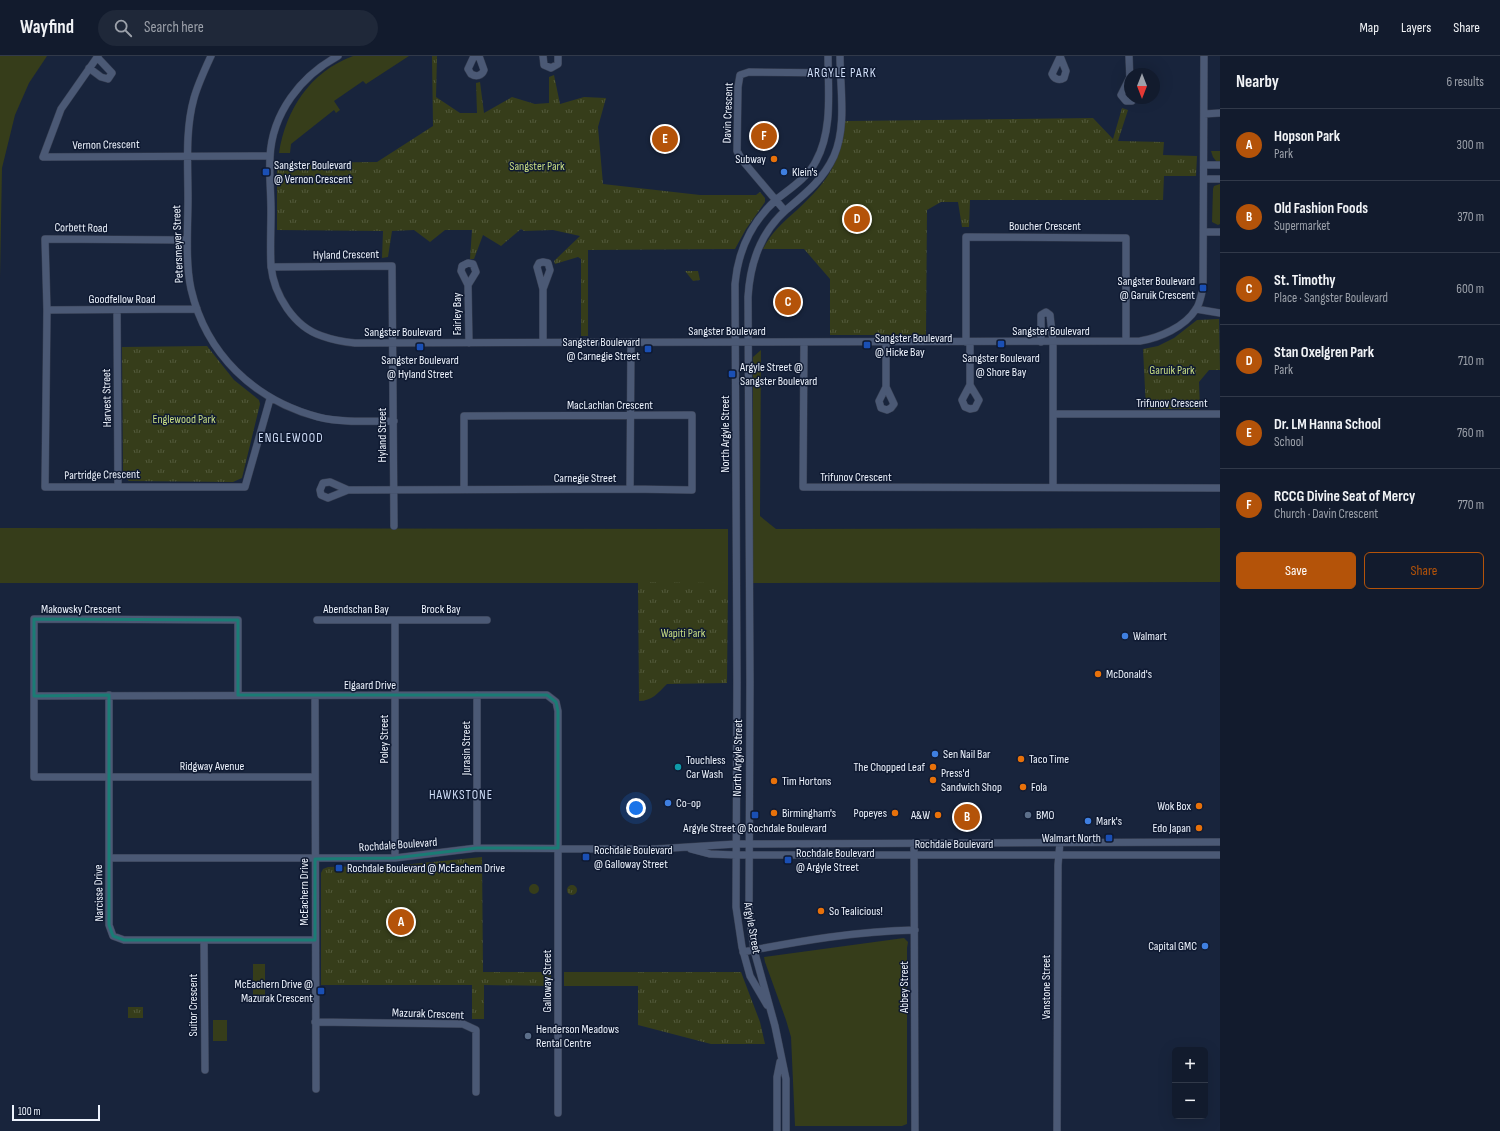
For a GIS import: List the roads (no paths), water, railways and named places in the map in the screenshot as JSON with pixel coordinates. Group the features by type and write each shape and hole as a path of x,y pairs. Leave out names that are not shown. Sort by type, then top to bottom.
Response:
{"street":[{"name":"Petersmeyer Street","path":"211,56 194,98 189,126 187,240 190,287 197,309 221,354 241,378 270,399 291,408 319,417 353,421 394,421"},
{"name":"Sangster Boulevard","path":"338,56 322,65 306,78 295,91 284,109 274,136 270,156 271,267 276,286 285,304 306,327 321,336 355,344 543,342 1053,342 1126,341 1151,339 1163,335 1185,320 1196,309 1203,288 1204,56"},
{"path":"474,56 468,69 471,74 476,76 481,74 484,70 479,56"},
{"path":"543,56 544,65 551,68 558,64 558,56"},
{"name":"North Argyle Street","path":"736,844 737,662 735,284 740,255 744,243 751,231 776,201 810,171 822,148 827,135 828,56"},
{"name":"North Argyle Street","path":"748,844 750,747 748,297 752,263 765,235 785,211 811,190 822,176 834,156 841,129 840,56"},
{"path":"1129,56 1129,68"},
{"name":"Vernon Crescent","path":"89,68 101,77 108,79 112,73 97,57 89,68 61,109 43,157 270,156"},
{"name":"Davin Crescent","path":"785,211 742,160 737,151 738,87 740,75 749,72 840,73"},
{"path":"1124,89 1121,95 1124,99"},
{"path":"1204,114 1220,114"},
{"path":"1204,164 1220,164"},
{"path":"1204,179 1220,179"},
{"path":"1204,232 1220,232"},
{"name":"Boucher Crescent","path":"968,342 966,237 1126,238 1126,341"},
{"name":"Corbett Road","path":"47,310 45,239 187,240"},
{"name":"Hyland Crescent","path":"271,267 392,266 392,343"},
{"name":"Fairley Bay","path":"468,285 469,343"},
{"path":"543,289 543,342"},
{"name":"Goodfellow Road","path":"47,310 117,311 197,309"},
{"path":"1196,309 1220,313"},
{"name":"Partridge Crescent","path":"47,310 44,487 245,487 270,399"},
{"name":"Harvest Street","path":"117,311 118,486"},
{"path":"1041,342 1041,315 1046,312 1050,315 1053,342 1053,487"},
{"name":"Carnegie Street","path":"348,490 630,489 629,416 631,342"},
{"name":"Trifunov Crescent","path":"804,342 803,487 1220,488"},
{"path":"886,342 886,387"},
{"path":"968,342 970,384"},
{"name":"Hyland Street","path":"392,343 394,526"},
{"name":"Trifunov Crescent","path":"1053,414 1220,414"},
{"name":"MacLachlan Crescent","path":"464,489 464,416 692,415 692,490 630,489"},
{"name":"Makowsky Crescent","path":"109,778 34,777 34,620 238,620 238,695"},
{"name":"Abendschan Bay","path":"317,620 395,620"},
{"name":"Brock Bay","path":"395,620 487,620"},
{"name":"Poley Street","path":"395,620 395,858"},
{"name":"Narcisse Drive","path":"109,695 109,925 114,936 124,940 315,940"},
{"name":"Jurasin Street","path":"476,695 477,848"},
{"name":"Elgaard Drive","path":"34,696 547,695 556,702 558,711 558,848"},
{"name":"McEachern Drive","path":"315,696 316,1089"},
{"name":"Ridgway Avenue","path":"109,778 315,777"},
{"name":"Vanstone Street","path":"1057,1131 1058,865 1060,842"},
{"name":"Rochdale Boulevard","path":"109,858 395,858 477,848 688,848 709,844 1220,842"},
{"name":"Abbey Street","path":"914,843 915,1131"},
{"name":"Argyle Street","path":"736,844 736,907 743,952 750,976 770,1010 776,1026 780,1058 786,1079 786,1131"},
{"name":"Argyle Street","path":"748,844 749,911 754,950 766,987 770,1010"},
{"name":"Galloway Street","path":"558,848 558,1113"},
{"name":"Rochdale Boulevard","path":"688,848 710,854 736,855 1220,855"},
{"path":"743,952 806,940 868,932 915,930"},
{"name":"Suitor Crescent","path":"204,940 205,1070"},
{"name":"Mazurak Crescent","path":"315,1022 463,1024 476,1030 476,1092"},
{"name":"Argyle Street","path":"777,1131 777,1077 780,1058"}],"place":[{"name":"RCCG Divine Seat of Mercy","path":"764,136"},
{"name":"Dr. LM Hanna School","path":"665,139"},
{"name":"Subway","path":"774,159"},
{"name":"Sangster Boulevard @ Vernon Crescent","path":"266,172"},
{"name":"Klein's","path":"784,172"},
{"name":"Stan Oxelgren Park","path":"857,219"},
{"name":"Sangster Boulevard @ Garuik Crescent","path":"1203,288"},
{"name":"St. Timothy","path":"788,302"},
{"name":"Sangster Boulevard @ Shore Bay","path":"1001,344"},
{"name":"Sangster Boulevard @ Hicke Bay","path":"867,345"},
{"name":"Sangster Boulevard @ Hyland Street","path":"420,347"},
{"name":"Sangster Boulevard @ Carnegie Street","path":"648,349"},
{"name":"Argyle Street @ Sangster Boulevard","path":"732,374"},
{"name":"Walmart","path":"1125,636"},
{"name":"McDonald's","path":"1098,674"},
{"name":"Sen Nail Bar","path":"935,754"},
{"name":"Taco Time","path":"1021,759"},
{"name":"Touchless Car Wash","path":"678,767"},
{"name":"The Chopped Leaf","path":"933,767"},
{"name":"Press'd Sandwich Shop","path":"933,780"},
{"name":"Tim Hortons","path":"774,781"},
{"name":"Fola","path":"1023,787"},
{"name":"Co-op","path":"668,803"},
{"name":"Wok Box","path":"1199,806"},
{"name":"Birmingham's","path":"774,813"},
{"name":"Popeyes","path":"895,813"},
{"name":"Argyle Street @ Rochdale Boulevard","path":"755,815"},
{"name":"A&W","path":"938,815"},
{"name":"BMO","path":"1028,815"},
{"name":"Old Fashion Foods","path":"967,817"},
{"name":"Mark's","path":"1088,821"},
{"name":"Edo Japan","path":"1199,828"},
{"name":"Walmart North","path":"1109,838"},
{"name":"Rochdale Boulevard @ Galloway Street","path":"586,857"},
{"name":"Rochdale Boulevard @ Argyle Street","path":"788,860"},
{"name":"Rochdale Boulevard @ McEachem Drive","path":"339,868"},
{"name":"So Tealicious!","path":"821,911"},
{"name":"Hopson Park","path":"401,922"},
{"name":"Capital GMC","path":"1205,946"},
{"name":"McEachern Drive @ Mazurak Crescent","path":"321,991"},
{"name":"Henderson Meadows Rental Centre","path":"528,1036"}],"district":[{"name":"ARGYLE PARK","path":"842,73"},
{"name":"ENGLEWOOD","path":"291,438"},
{"name":"HAWKSTONE","path":"461,795"}],"park label":[{"name":"Sangster Park","path":"537,166"},
{"name":"Garuik Park","path":"1172,370"},
{"name":"Englewood Park","path":"184,419"},
{"name":"Wapiti Park","path":"683,633"}]}
